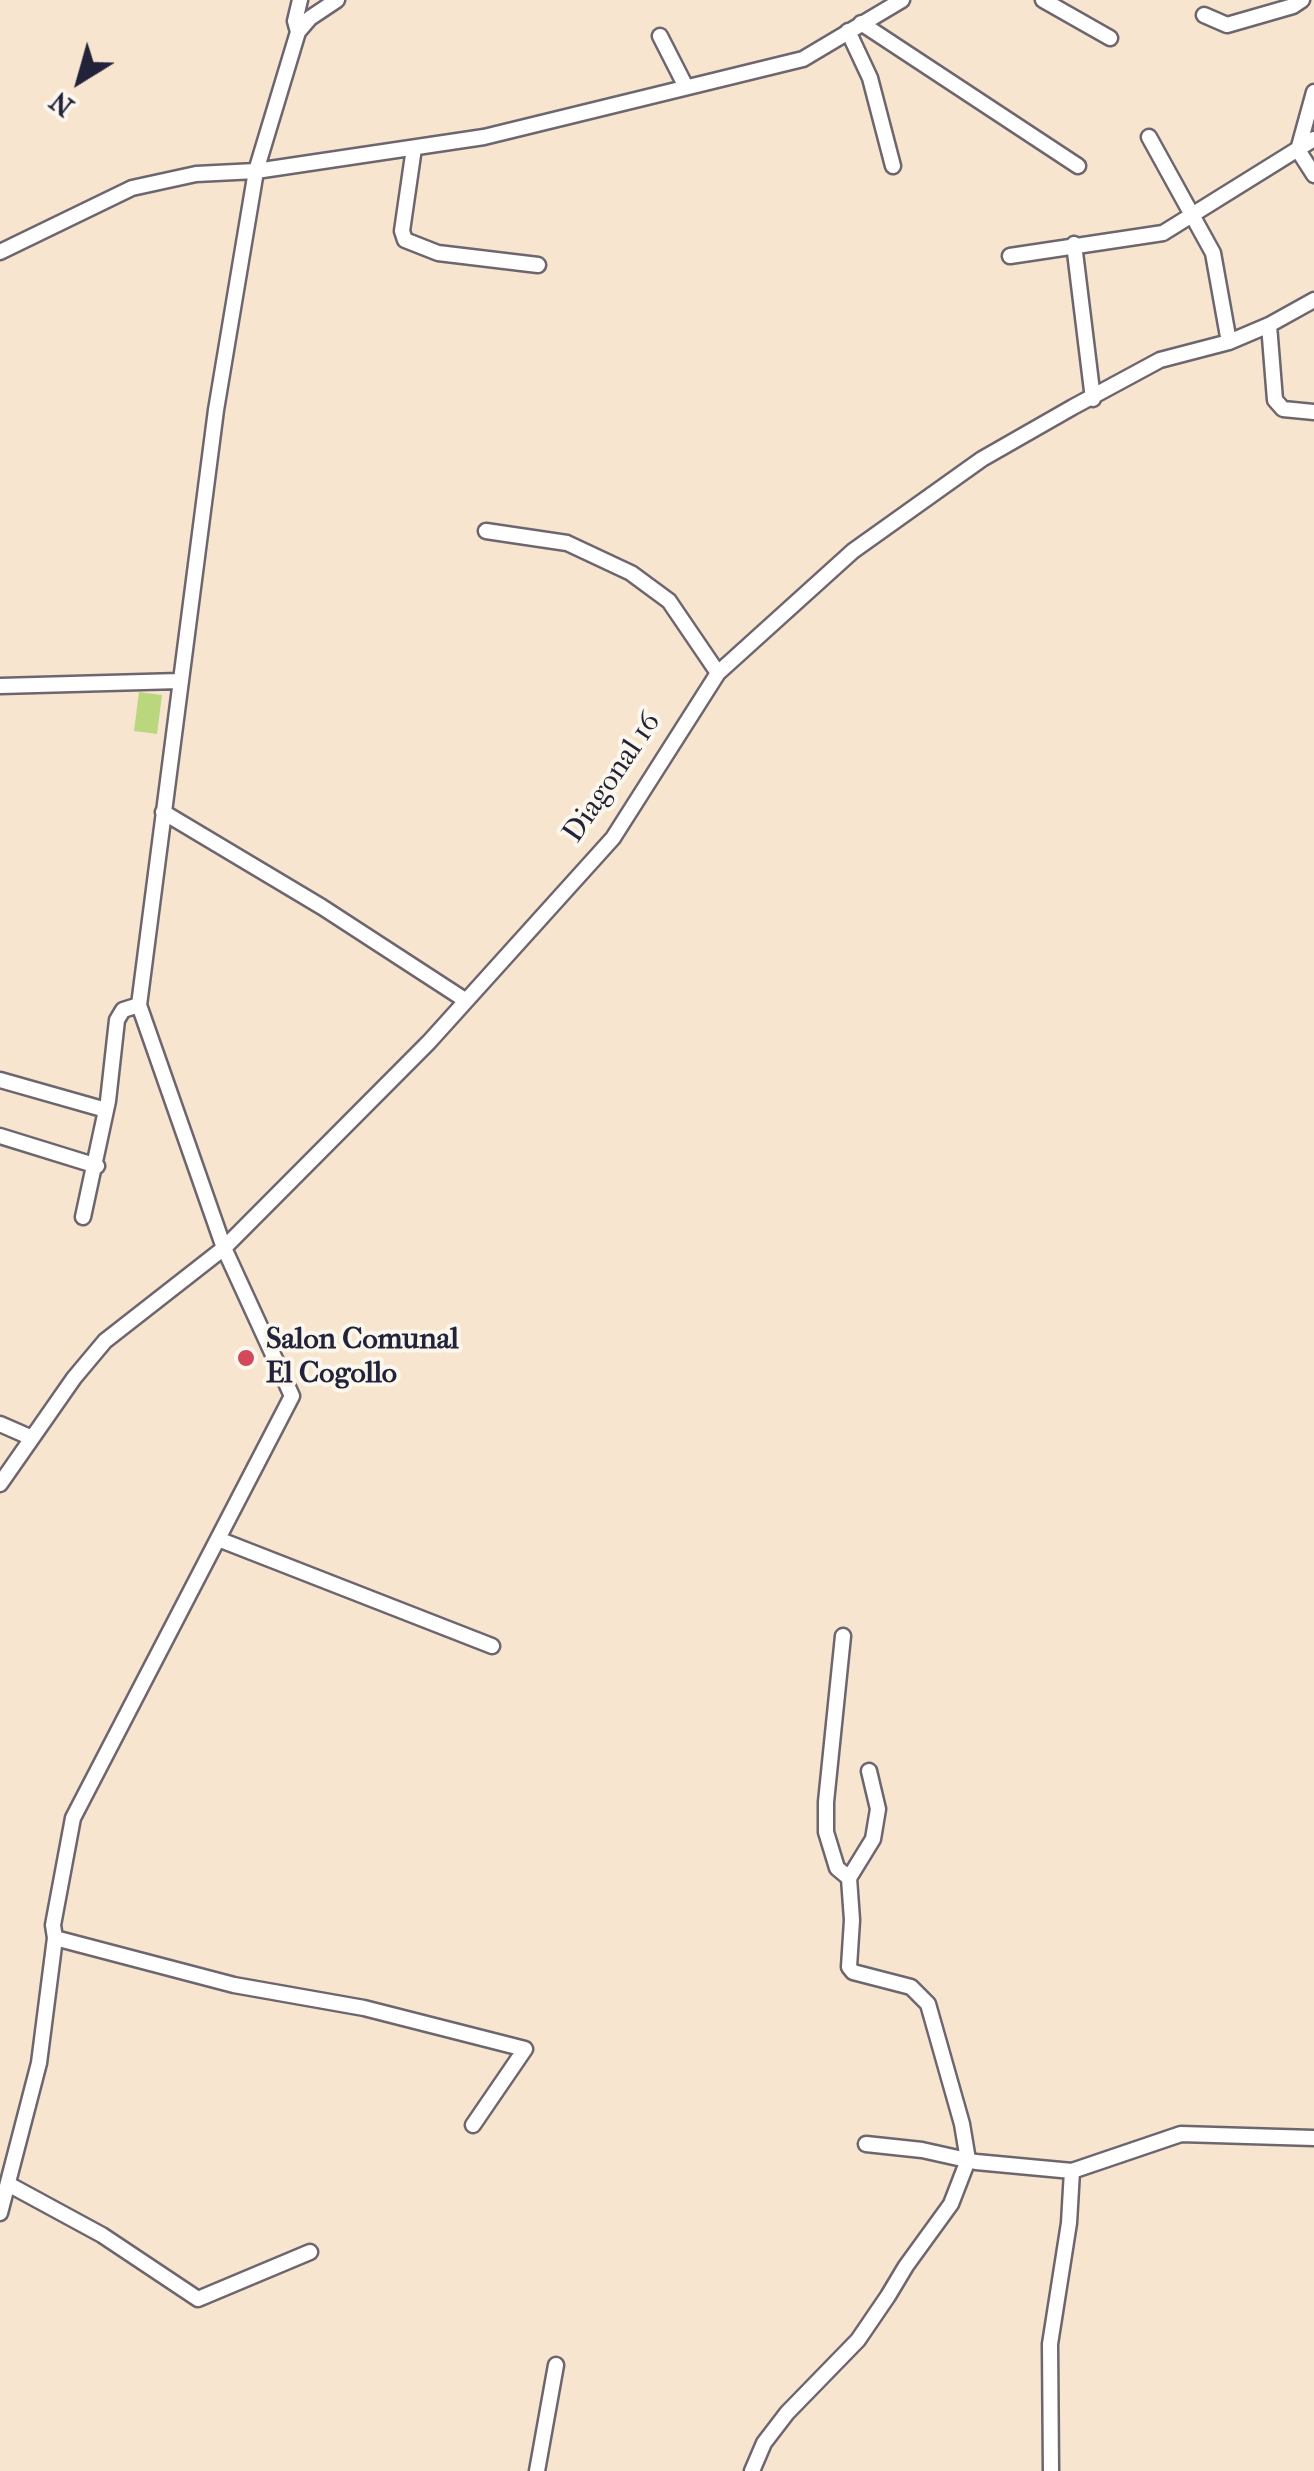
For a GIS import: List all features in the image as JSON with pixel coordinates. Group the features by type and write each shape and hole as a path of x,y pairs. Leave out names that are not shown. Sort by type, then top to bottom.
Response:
{"street":[{"path":"298,32 295,22 300,0"},
{"path":"0,2213 39,2063 54,1938 52,1925 73,1818 292,1396 224,1248 139,1005 216,410 256,171 298,32 310,18 337,0"},
{"path":"0,252 132,188 196,174 256,171 484,138 803,59 902,0"},
{"path":"1043,0 1110,38"},
{"path":"1204,15 1227,25 1302,0"},
{"path":"855,27 893,166"},
{"path":"855,27 1078,166"},
{"path":"660,36 686,87"},
{"path":"1314,92 1298,150 1314,175"},
{"path":"1149,137 1213,253 1230,342"},
{"path":"1010,256 1163,233 1314,139"},
{"path":"414,148 402,230 406,240 438,253 538,265"},
{"path":"1074,244 1093,399"},
{"name":"Diagonal 16","path":"0,1484 104,1341 224,1248 429,1042 612,838 718,673 853,551 982,459 1160,360 1230,342 1314,300"},
{"path":"1269,325 1274,400 1283,409 1314,412"},
{"path":"486,531 567,543 631,573 670,601 718,673"},
{"path":"0,686 180,681"},
{"path":"162,812 322,907 465,1000"},
{"path":"83,1217 106,1110 117,1020 123,1010 139,1005"},
{"path":"0,1080 106,1110"},
{"path":"0,1136 96,1166"},
{"path":"0,1424 32,1438"},
{"path":"218,1539 492,1646"},
{"path":"843,1636 826,1832 837,1868 849,1878"},
{"path":"752,2471 764,2443 786,2413 858,2340 952,2204 968,2160 962,2124 928,2004 911,1987 854,1972 849,1967 849,1878 873,1839 878,1809 869,1772"},
{"path":"54,1938 234,1985 364,2008 526,2049 473,2125"},
{"path":"866,2144 968,2160 1072,2170 1181,2134 1314,2138"},
{"path":"1052,2471 1050,2344 1069,2223 1072,2170"},
{"path":"8,2184 102,2235 198,2299 310,2252"},
{"path":"537,2471 556,2364"}],"green space":[{"path":"139,692 162,695 157,734 134,731"}],"place":[{"name":"Salon Comunal El Cogollo","path":"246,1358"}]}
